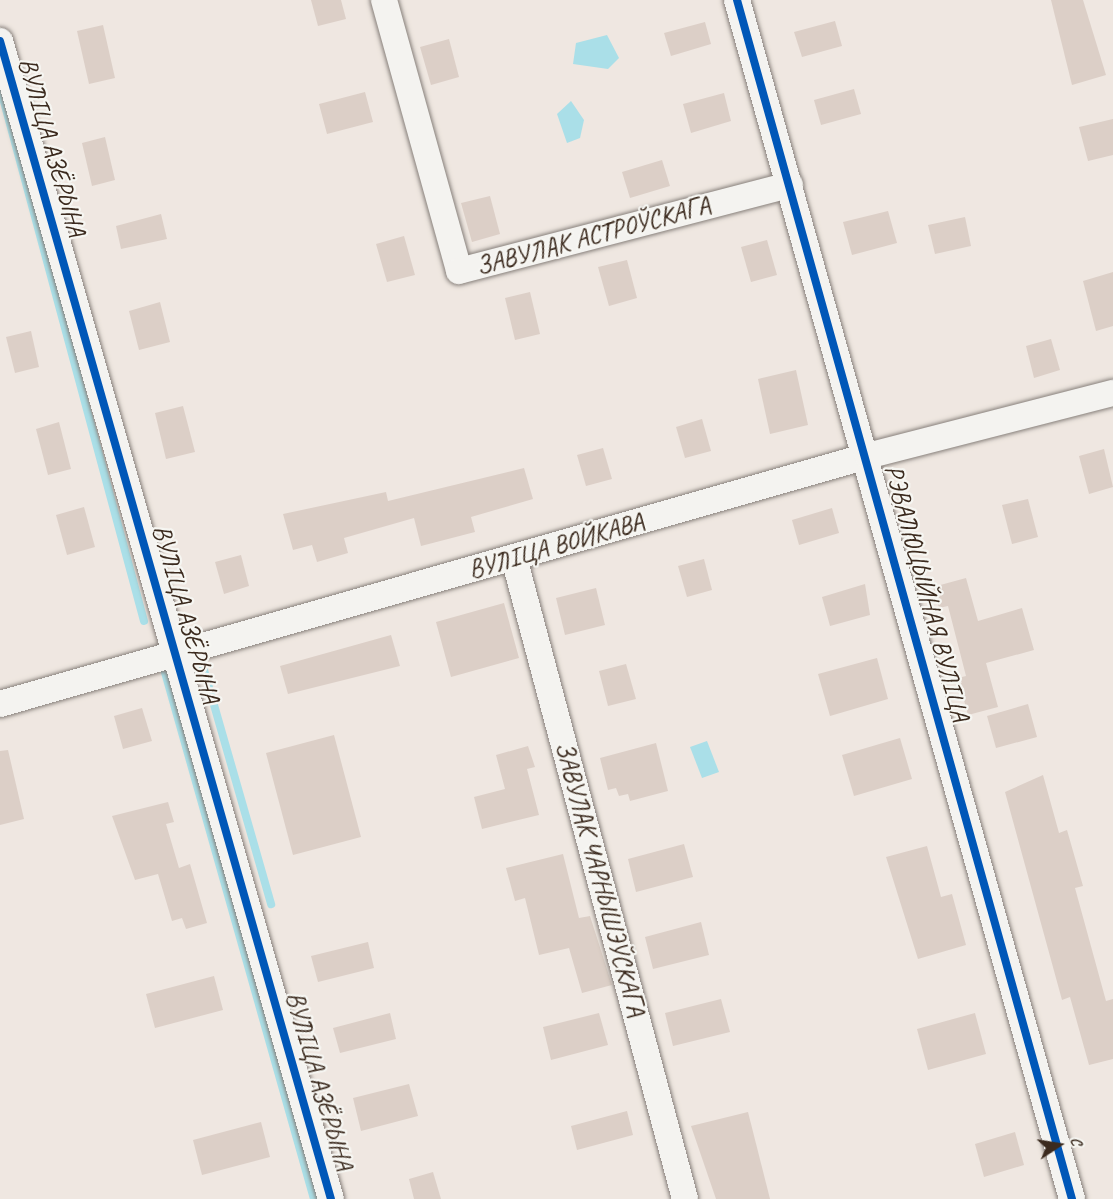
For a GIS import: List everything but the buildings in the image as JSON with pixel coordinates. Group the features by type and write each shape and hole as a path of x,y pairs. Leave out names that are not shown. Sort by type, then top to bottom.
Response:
{"street":[{"name":"ЗАВУЛАК АСТРОЎСКАГА","path":"384,0 459,271 790,185"},
{"name":"РЭВАЛЮЦЫЙНАЯ ВУЛІЦА","path":"737,0 867,456 1072,1199"},
{"name":"ВУЛІЦА АЗЁРЫНА","path":"0,41 331,1199"},
{"name":"ВУЛІЦА ВОЙКАВА","path":"0,704 175,652 514,558 867,456 1113,393"},
{"name":"ЗАВУЛАК ЧАРНЫШЭЎСКАГА","path":"514,558 685,1199"}],"water":[{"path":"607,35 619,58 608,69 573,64 576,43"},
{"path":"571,101 584,120 580,138 567,143 557,114"},
{"path":"707,741 719,772 702,778 690,747"}],"waterway":[{"path":"0,87 144,621"},
{"path":"202,663 271,904"},
{"path":"164,669 314,1199"}],"cycle path":[{"path":"737,0 1072,1199"},
{"path":"0,41 331,1199"}]}
